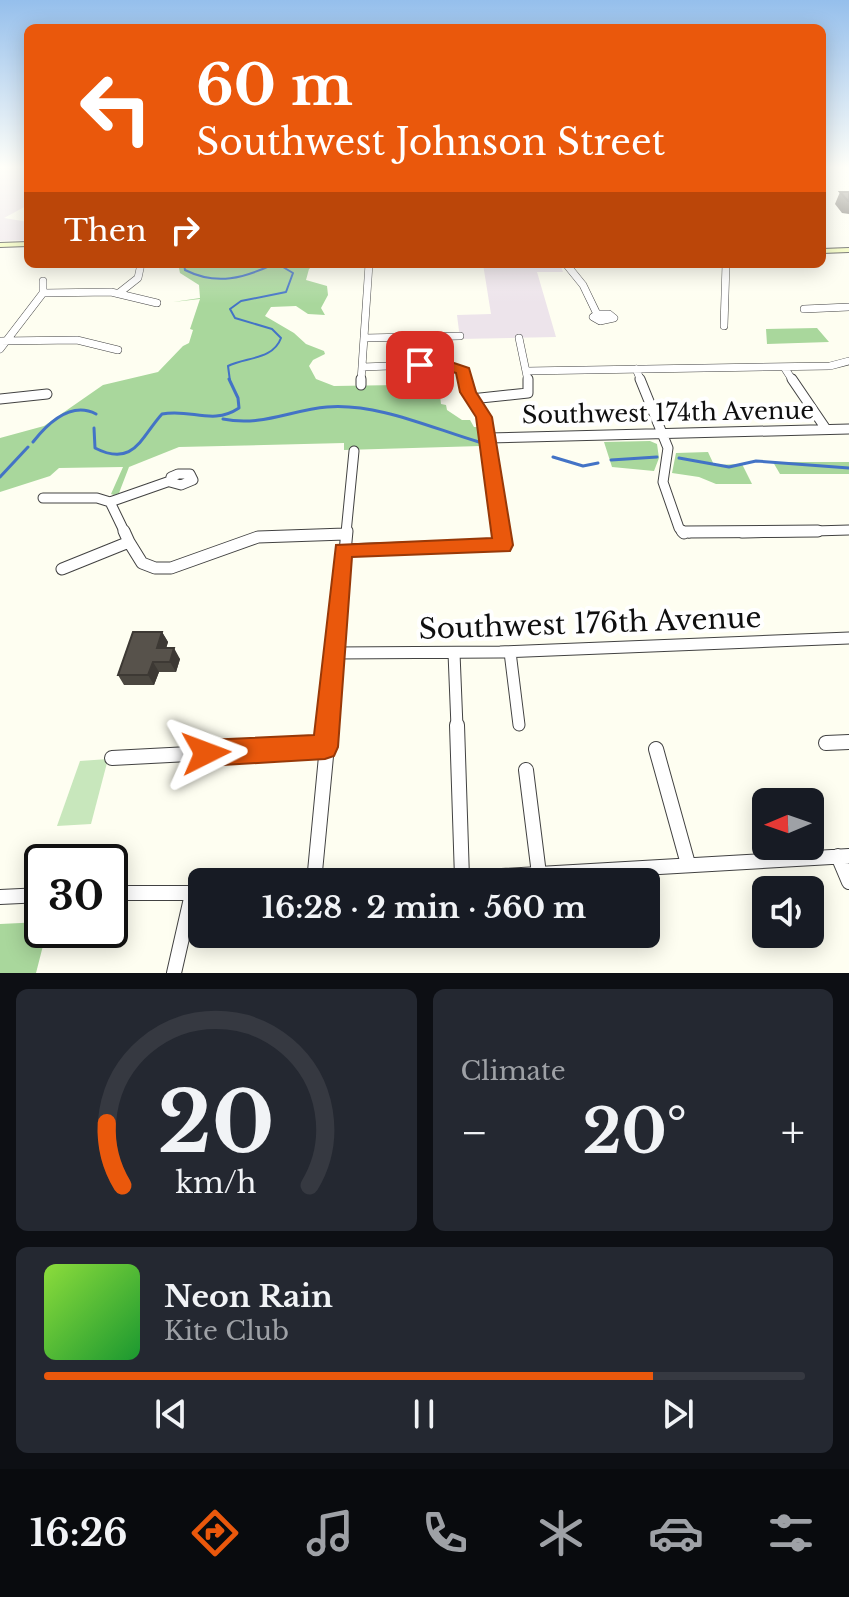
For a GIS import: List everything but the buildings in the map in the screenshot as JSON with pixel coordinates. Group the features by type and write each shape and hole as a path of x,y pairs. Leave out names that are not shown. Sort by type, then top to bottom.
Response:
{"main road":[{"path":"0,245 24,244"},
{"path":"826,251 849,250"}],"street":[{"path":"119,293 138,278 140,268"},
{"path":"361,385 369,268"},
{"path":"569,268 583,285 597,314"},
{"path":"724,326 726,268"},
{"path":"0,349 3,341 43,293 43,281"},
{"path":"43,293 119,293 157,303"},
{"path":"804,309 849,307"},
{"path":"364,338 460,336"},
{"path":"471,399 528,393 530,388 519,338"},
{"path":"3,341 77,340 118,350"},
{"path":"526,371 830,366 849,361"},
{"path":"395,366 395,383"},
{"path":"343,550 503,545 484,417 471,399 463,371 457,366 362,367"},
{"path":"784,367 826,429"},
{"path":"636,369 664,434 669,461 663,482 679,528 696,534 849,530"},
{"path":"0,399 47,394"},
{"name":"Southwest 174th Avenue","path":"488,438 849,429"},
{"path":"315,868 354,451"},
{"path":"43,498 97,498 110,502 170,481"},
{"path":"110,502 142,563 163,568 258,537 345,534"},
{"path":"62,569 129,542"},
{"name":"Southwest 176th Avenue","path":"333,653 510,652 849,638"},
{"path":"510,652 519,725"},
{"path":"454,653 462,868"},
{"path":"826,743 849,742"},
{"path":"112,758 325,747"},
{"path":"656,749 688,864"},
{"path":"526,770 538,868"},
{"path":"628,868 843,856 849,882"},
{"path":"128,893 188,894"},
{"path":"0,897 24,896"},
{"path":"174,973 188,925"}],"shaded area":[{"path":"0,212 14,212 4,218 24,221 24,240 0,241"},
{"path":"484,268 562,268 563,272 537,272 556,337 460,339 457,315 491,314"}],"green space":[{"path":"179,268 310,268 306,280 327,286 328,295 321,308 325,315 308,314 296,306 271,307 265,316 306,344 324,351 325,354 309,366 316,379 334,386 398,385 398,388 418,388 419,395 440,395 441,404 446,405 447,410 479,427 481,446 344,450 344,443 179,447 129,467 119,493 114,495 111,494 123,467 59,468 50,476 0,492 0,438 44,426 103,385 158,372 189,343 193,330 190,329 200,299 173,302 200,298 199,285 180,273"},
{"path":"817,328 829,342 767,344 766,329"},
{"path":"650,441 657,444 659,458 654,471 612,467 604,442"},
{"path":"708,452 714,465 742,464 752,484 716,484 699,477 672,473 676,453"},
{"path":"773,462 849,462 849,474 780,474"},
{"path":"108,759 91,824 57,826 80,761"},
{"path":"24,923 24,948 42,948 36,973 0,973 0,924"}],"waterway":[{"path":"185,268 197,275 219,279 264,268"},
{"path":"230,381 228,366 265,354 281,338 272,329 235,318 230,309 241,301 286,292 293,273 285,268"},
{"path":"94,428 95,448 108,453 128,452 142,440 162,414 220,416 239,408 229,379"},
{"path":"223,419 250,421 327,407 346,407 385,413 479,442"},
{"path":"33,442 53,421 69,412 78,410 96,414"},
{"path":"0,477 28,447"},
{"path":"553,457 583,466 598,463"},
{"path":"611,460 657,457"},
{"path":"679,458 729,467 756,461 849,468"}],"route":[{"path":"206,753 325,747 343,550 503,545 484,417 471,399 463,371 457,366 445,364 420,365"}]}
